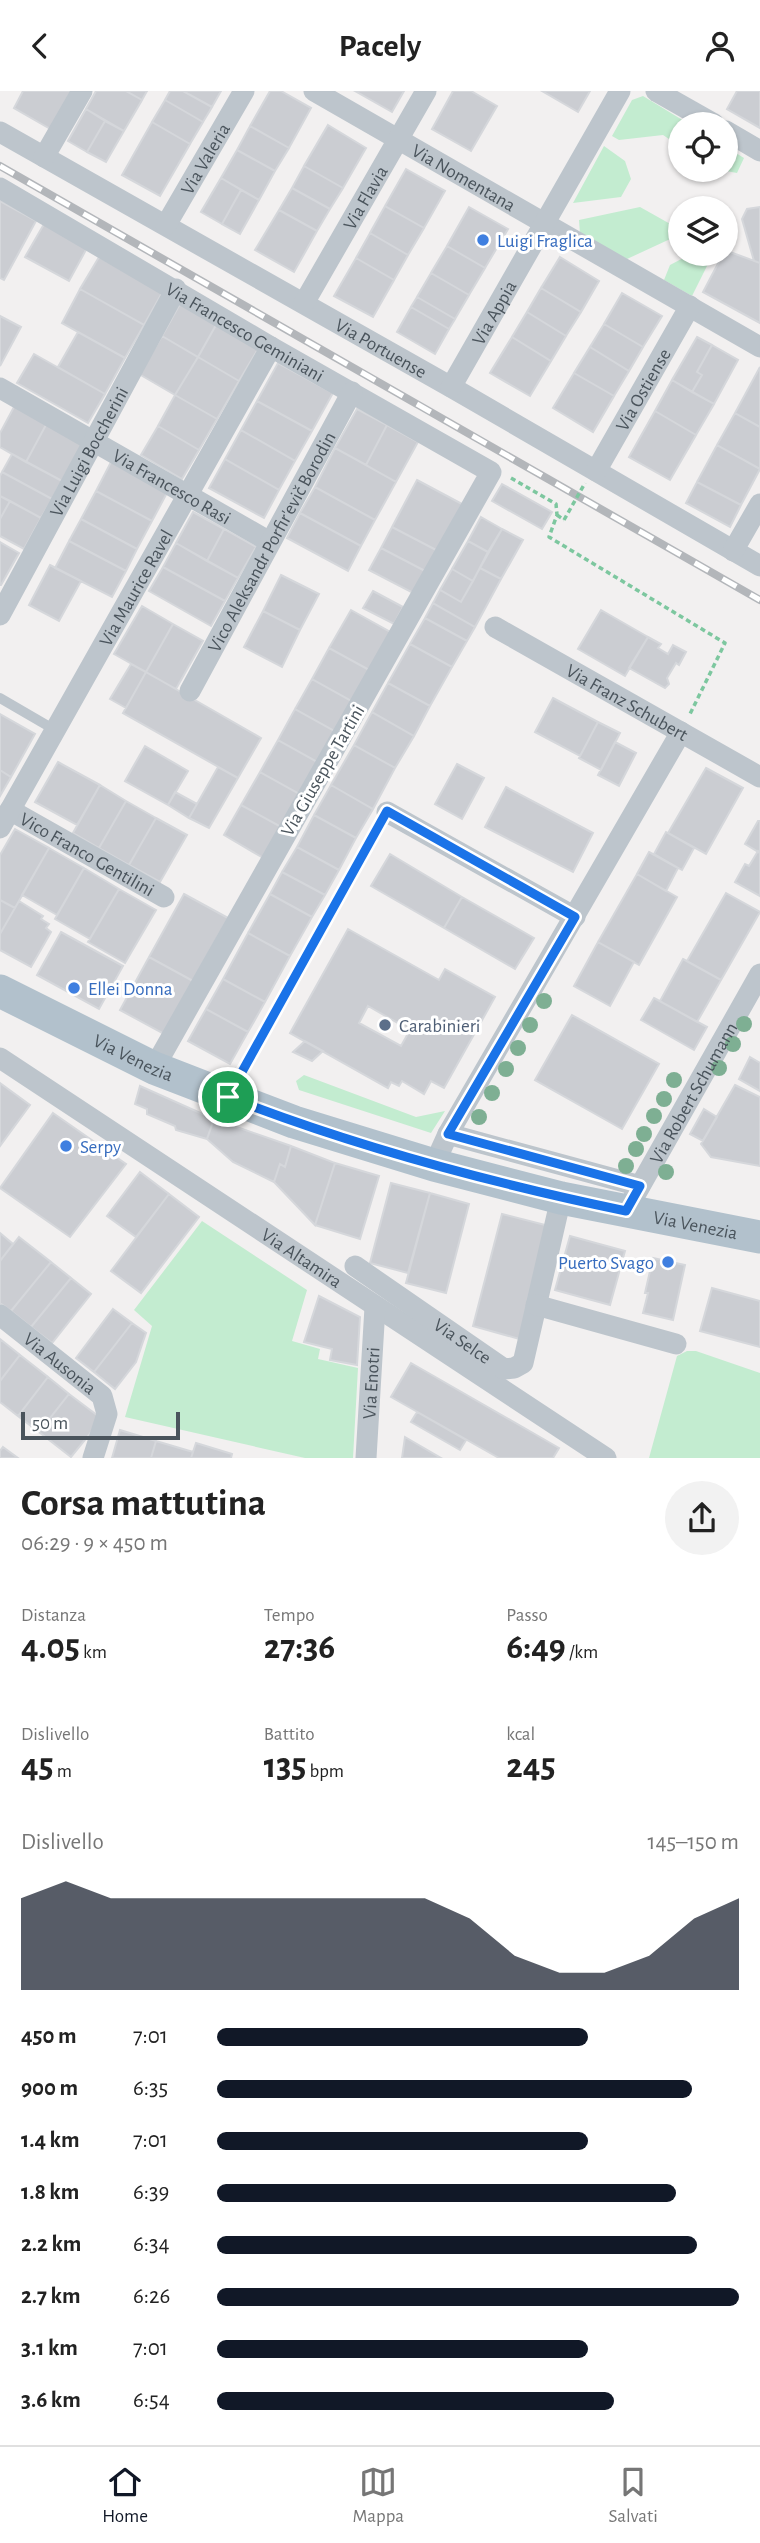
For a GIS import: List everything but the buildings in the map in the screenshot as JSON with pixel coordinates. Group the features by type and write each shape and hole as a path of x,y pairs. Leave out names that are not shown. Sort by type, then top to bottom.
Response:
{"main road":[{"name":"Via Venezia","path":"0,991 154,1068 294,1122 434,1165 561,1198 633,1198 757,1239"}],"street":[{"path":"44,157 82,91"},
{"name":"Via Valeria","path":"166,225 244,91"},
{"name":"Via Nomentana","path":"314,91 760,347"},
{"name":"Via Flavia","path":"304,303 426,91"},
{"name":"Via Appia","path":"451,387 620,91"},
{"path":"656,91 693,112"},
{"name":"Via Portuense","path":"0,132 451,387 591,477 760,566"},
{"path":"738,138 760,151"},
{"name":"Via Francesco Geminiani","path":"0,188 491,472"},
{"name":"Via Luigi Boccherini","path":"0,615 176,289"},
{"name":"Via Ostiense","path":"591,477 690,306"},
{"name":"Via Maurice Ravel","path":"5,819 271,347"},
{"name":"Via Francesco Rasi","path":"0,389 188,493 270,542"},
{"name":"Vico Aleksandr Porfir'evič Borodin","path":"190,691 352,392"},
{"name":"Via Giuseppe Tartini","path":"154,1068 491,472"},
{"path":"733,551 760,504"},
{"name":"Via Franz Schubert","path":"495,627 760,777"},
{"path":"434,1165 448,1134 681,732"},
{"path":"387,811 575,917"},
{"name":"Vico Franco Gentilini","path":"5,819 164,897"},
{"name":"Via Robert Schumann","path":"633,1198 760,974"},
{"name":"Via Altamira","path":"0,1058 375,1307 578,1450 606,1458"},
{"path":"448,1134 633,1198"},
{"name":"Via Selce","path":"355,1266 504,1369 514,1368 523,1363 561,1198"},
{"path":"536,1305 676,1344"},
{"name":"Via Enotri","path":"366,1458 375,1307"},
{"name":"Via Ausonia","path":"0,1315 102,1396 107,1414 93,1458"}],"lane":[{"path":"0,698 55,730"}],"path":[{"path":"491,472 507,476 556,505 557,515 549,537 725,643 681,732"},
{"path":"557,515 564,520 591,477"},
{"path":"228,1097 387,811"}],"green space":[{"path":"643,96 669,112 668,138 663,135 619,140 612,136 632,100"},
{"path":"604,146 625,161 631,179 621,197 573,203"},
{"path":"738,154 744,158 738,171"},
{"path":"640,207 668,223 668,240 627,259 580,234 579,220"},
{"path":"670,266 707,266 692,296 664,280"},
{"path":"304,1075 416,1117 445,1111 431,1133 299,1090 296,1081"},
{"path":"202,1221 307,1290 292,1341 320,1349 318,1359 358,1368 353,1458 305,1458 125,1417 152,1326 134,1310"},
{"path":"687,1351 696,1351 760,1373 760,1458 649,1458 677,1356"}],"railway":[{"path":"0,166 760,600"}],"place":[{"name":"Luigi Fraglica","path":"483,240"},
{"name":"Ellei Donna","path":"74,988"},
{"name":"Carabinieri","path":"385,1025"},
{"name":"Serpy","path":"66,1146"},
{"name":"Puerto Svago","path":"668,1262"}],"route":[{"path":"387,811 575,917 448,1134 640,1186 626,1211 561,1198 434,1165 294,1122 228,1097 387,811"}]}
